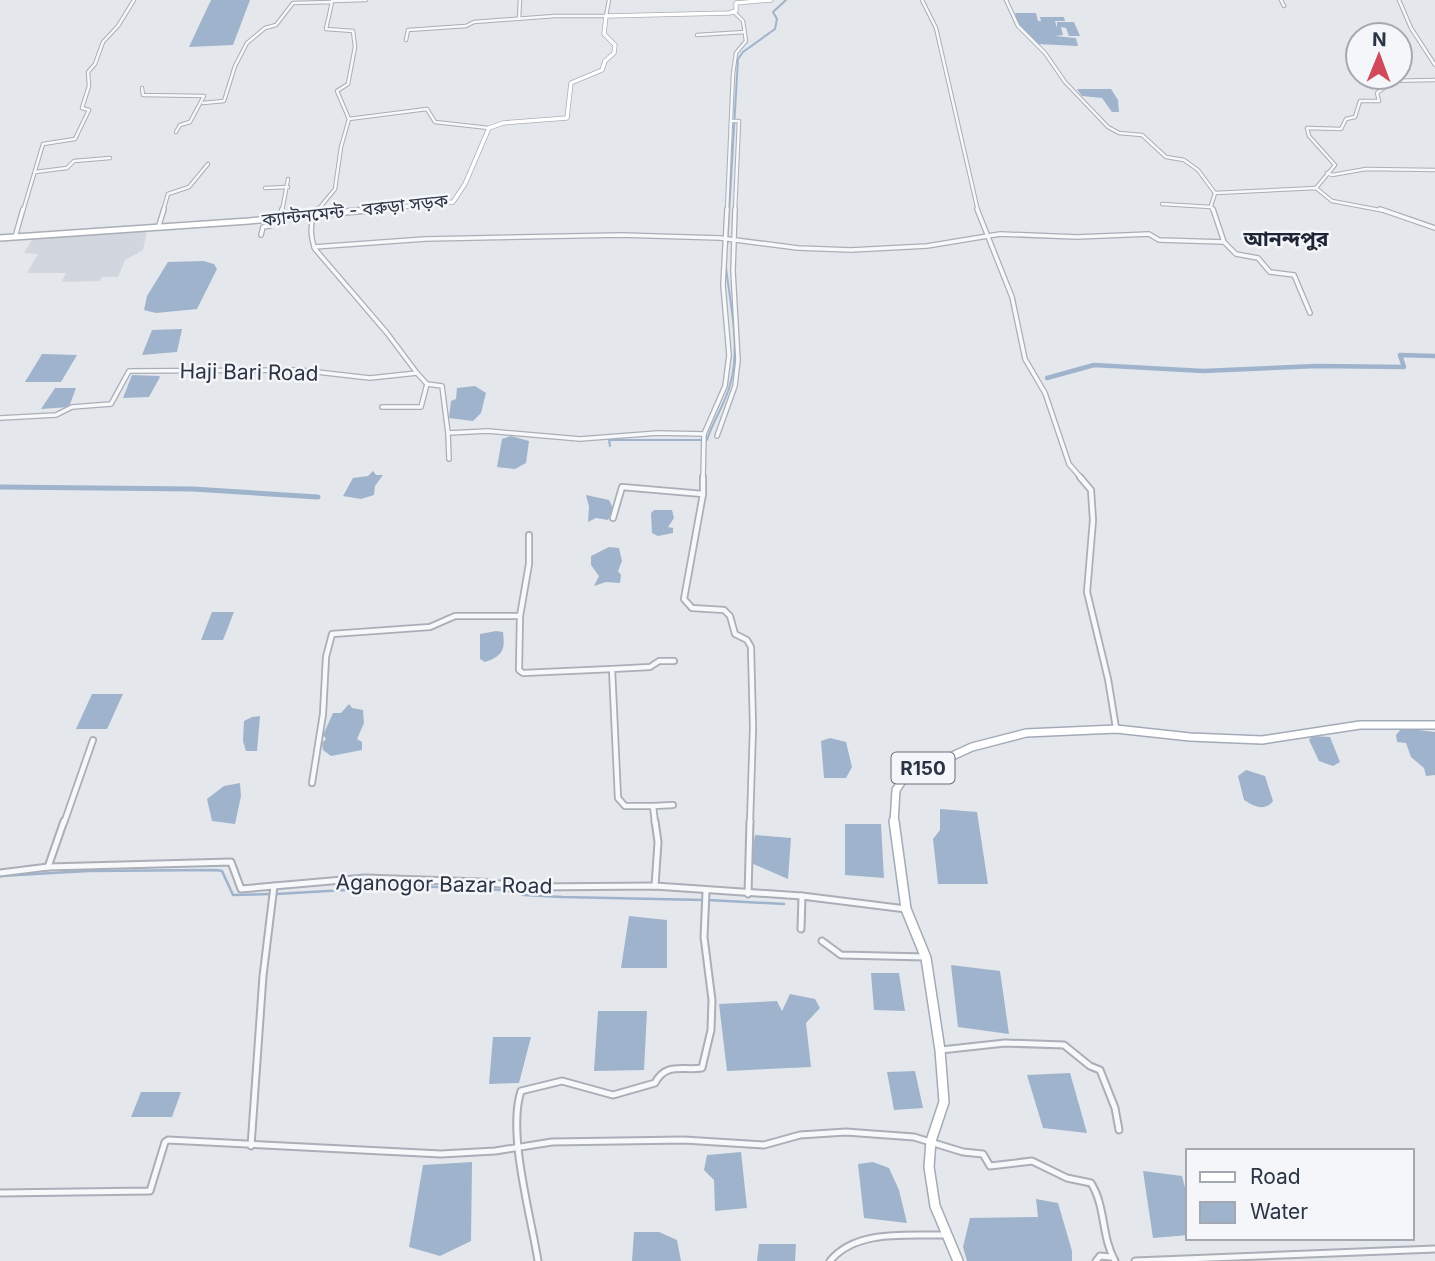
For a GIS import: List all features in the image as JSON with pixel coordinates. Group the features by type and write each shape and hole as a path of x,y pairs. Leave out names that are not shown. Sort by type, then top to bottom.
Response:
{"main road":[{"path":"489,128 503,123 567,118 572,83 577,78 603,70 605,61 614,53 615,45 604,34 606,16 734,12 736,4 771,0"},
{"name":"ক্যান্টনমেন্ট - বরুড়া সড়ক","path":"0,239 453,202 465,184 489,128"},
{"name":"R150","path":"958,1261 935,1206 929,1167 931,1141 944,1102 940,1050 926,958 906,909 893,816 896,790 904,778 972,747 1002,737 1037,732 1116,729 1190,737 1262,740 1360,724 1435,725"}],"street":[{"path":"15,237 43,144 74,140 89,110 82,108 89,86 88,72 95,64 103,42 118,26 134,0"},
{"path":"203,103 224,101 234,66 244,47 263,26 276,25 291,5 299,1 366,0"},
{"path":"519,19 520,0"},
{"path":"406,40 410,30 519,19 606,16 610,0"},
{"path":"731,0 736,4"},
{"path":"922,0 936,28 980,220 989,235 1012,297 1025,359 1045,393 1069,464 1091,490 1093,520 1087,592 1108,679 1116,729"},
{"path":"1006,0 1018,26 1045,53 1065,82 1108,127 1119,133 1142,135 1166,157 1184,160 1198,170 1214,193 1212,207 1219,220 1219,232 1230,253 1240,257 1256,257 1270,272 1294,275 1310,313"},
{"path":"1281,0 1284,6"},
{"path":"1399,0 1411,28 1435,65"},
{"path":"332,1 325,27 353,31 355,47 348,84 337,91 336,95 348,110 349,119 341,147 335,189 314,214 310,237 314,247 417,373 427,384 442,386 449,459"},
{"path":"734,12 741,16 745,24 746,41 736,52 734,63 729,240 723,285 729,355 725,386 704,437 703,494 690,582 684,599 692,608 724,610 730,616 735,634 747,640 751,647 753,727 748,894"},
{"path":"697,35 745,32"},
{"path":"1316,188 1335,165 1309,136 1307,128 1341,129 1346,119 1355,117 1360,101 1379,101 1377,93 1385,87 1383,81 1435,80"},
{"path":"142,88 143,96 204,96 203,103 190,122 180,125 176,132"},
{"path":"349,119 427,108 435,122 489,128"},
{"path":"717,436 735,386 738,360 729,240 734,121"},
{"path":"36,172 67,168 74,161 110,158"},
{"path":"159,225 168,194 189,187 208,164"},
{"path":"1327,173 1332,176 1342,170 1377,170 1405,166 1435,170"},
{"path":"281,216 288,179"},
{"path":"265,188 288,187"},
{"path":"1214,193 1316,188 1332,201 1380,209 1435,228"},
{"path":"1162,204 1212,207"},
{"path":"261,234 264,227 271,226 273,218"},
{"path":"314,247 542,235 729,240 798,248 851,250 927,246 989,235 1149,234 1159,240 1224,242"},
{"name":"Haji Bari Road","path":"0,418 56,415 72,408 111,404 129,371 288,370 370,377 417,373"},
{"path":"382,407 421,407 427,384"},
{"path":"448,433 488,431 580,439 658,433 704,437"},
{"path":"613,518 621,487 703,494"},
{"path":"529,535 529,564 520,616 521,672 650,667 659,661 674,661"},
{"path":"312,783 323,714 323,683 331,635 430,627 456,616 520,616"},
{"path":"612,668 618,799 625,806 673,805"},
{"path":"48,867 93,740"},
{"path":"653,806 657,842 655,886"},
{"name":"Aganogor Bazar Road","path":"0,873 48,867 231,862 241,889 365,878 480,882 531,887 655,886 706,896 802,896 906,909"},
{"path":"251,1146 262,976 274,888"},
{"path":"538,1261 519,1147 517,1097 522,1090 530,1086 561,1081 578,1083 610,1095 655,1083 659,1073 669,1067 691,1070 702,1068 710,1030 712,1000 704,936 706,896"},
{"path":"801,929 802,896"},
{"path":"822,941 841,955 926,958"},
{"path":"940,1050 974,1049 1015,1043 1064,1045 1090,1066 1100,1070 1113,1099 1119,1130"},
{"path":"0,1193 150,1191 165,1142 169,1140 440,1154 552,1142 671,1140 764,1145 795,1136 875,1131 931,1141 971,1155 985,1155 990,1166 1032,1161 1068,1178 1091,1183 1099,1198 1113,1259 1100,1256 1096,1261"},
{"path":"830,1261 841,1247 877,1237 945,1235"},
{"path":"1135,1261 1435,1249"}],"shaded area":[{"path":"147,229 143,250 125,260 118,277 102,277 100,281 62,282 66,273 27,273 38,254 24,253 33,238"}],"water":[{"path":"211,0 250,0 233,45 189,47"},
{"path":"1015,13 1036,13 1038,21 1041,21 1040,17 1064,17 1065,21 1055,21 1057,28 1057,22 1074,22 1080,36 1069,36 1066,28 1061,27 1063,35 1055,36 1076,38 1078,46 1037,44 1017,22"},
{"path":"1077,89 1111,89 1118,100 1119,112 1112,112 1102,98 1082,96"},
{"path":"203,261 214,264 217,269 197,309 156,313 144,310 147,296 168,262"},
{"path":"182,329 177,352 142,355 152,330"},
{"path":"42,354 77,355 61,382 25,382"},
{"path":"132,375 160,377 149,397 123,398"},
{"path":"475,386 486,393 481,413 473,421 449,418 451,401 456,399 457,388"},
{"path":"55,388 76,388 69,407 41,409"},
{"path":"511,436 529,441 526,463 515,469 497,467 502,439"},
{"path":"373,471 376,475 383,475 375,486 374,495 361,499 343,496 353,478 368,476"},
{"path":"586,495 609,500 613,508 608,520 596,518 588,522 589,507"},
{"path":"654,510 672,510 674,518 668,527 673,528 673,533 658,536 652,533 651,513"},
{"path":"609,547 619,548 622,561 618,571 621,575 620,583 606,582 594,586 599,576 591,565 591,556"},
{"path":"212,612 234,612 223,640 201,640"},
{"path":"503,632 502,651 485,662 480,659 480,634"},
{"path":"92,694 123,694 107,729 76,729"},
{"path":"349,704 352,708 363,710 364,723 357,739 362,742 362,750 331,756 323,750 322,743 326,739 323,735 333,713 341,713"},
{"path":"260,716 257,751 246,751 243,741 244,721"},
{"path":"1402,728 1435,732 1435,775 1426,776 1424,768 1411,757 1406,743 1397,742 1396,735"},
{"path":"1312,736 1330,737 1340,762 1333,766 1319,761 1309,740"},
{"path":"830,738 846,742 852,767 846,778 824,778 821,741"},
{"path":"1246,770 1265,776 1273,801 1270,804 1259,807 1244,800 1238,776"},
{"path":"240,783 241,796 235,824 212,821 207,799 224,786"},
{"path":"940,809 977,812 988,884 938,884 933,839 940,830"},
{"path":"845,824 881,824 884,878 845,875"},
{"path":"755,835 791,838 788,879 751,863"},
{"path":"629,916 667,920 667,968 621,968"},
{"path":"951,965 1000,971 1009,1034 958,1027"},
{"path":"871,973 899,973 905,1011 874,1010"},
{"path":"790,994 815,999 820,1008 806,1023 811,1067 727,1071 719,1004 777,1001 782,1011"},
{"path":"598,1011 647,1011 644,1070 594,1071"},
{"path":"493,1037 531,1037 519,1083 489,1084"},
{"path":"915,1071 923,1108 894,1110 887,1072"},
{"path":"1070,1073 1087,1133 1043,1128 1027,1075"},
{"path":"141,1092 181,1092 172,1117 131,1117"},
{"path":"741,1152 747,1208 715,1211 714,1180 704,1170 707,1155"},
{"path":"472,1162 471,1241 440,1256 409,1247 423,1165"},
{"path":"873,1162 889,1168 899,1190 907,1223 864,1218 858,1164"},
{"path":"1143,1171 1182,1176 1186,1191 1186,1235 1153,1238"},
{"path":"1036,1199 1058,1203 1072,1251 1072,1261 967,1261 963,1247 970,1218 1038,1217"},
{"path":"634,1232 659,1232 677,1240 681,1261 632,1261"},
{"path":"759,1244 796,1244 795,1261 757,1261"}],"waterway":[{"path":"727,248 738,59 743,52 775,29 777,19 773,12 786,0"},
{"path":"610,446 609,440 707,440 728,392 735,357 726,267"},
{"path":"1047,378 1094,365 1203,371 1317,366 1404,367 1400,355 1435,356"},
{"path":"0,487 193,489 318,497"},
{"path":"0,876 88,871 216,870 222,871 233,895 270,894"},
{"path":"276,894 415,886 503,890 524,895 562,897 703,900"},
{"path":"708,900 784,904"}],"district":[{"name":"আনন্দপুর","path":"1286,238"}]}
